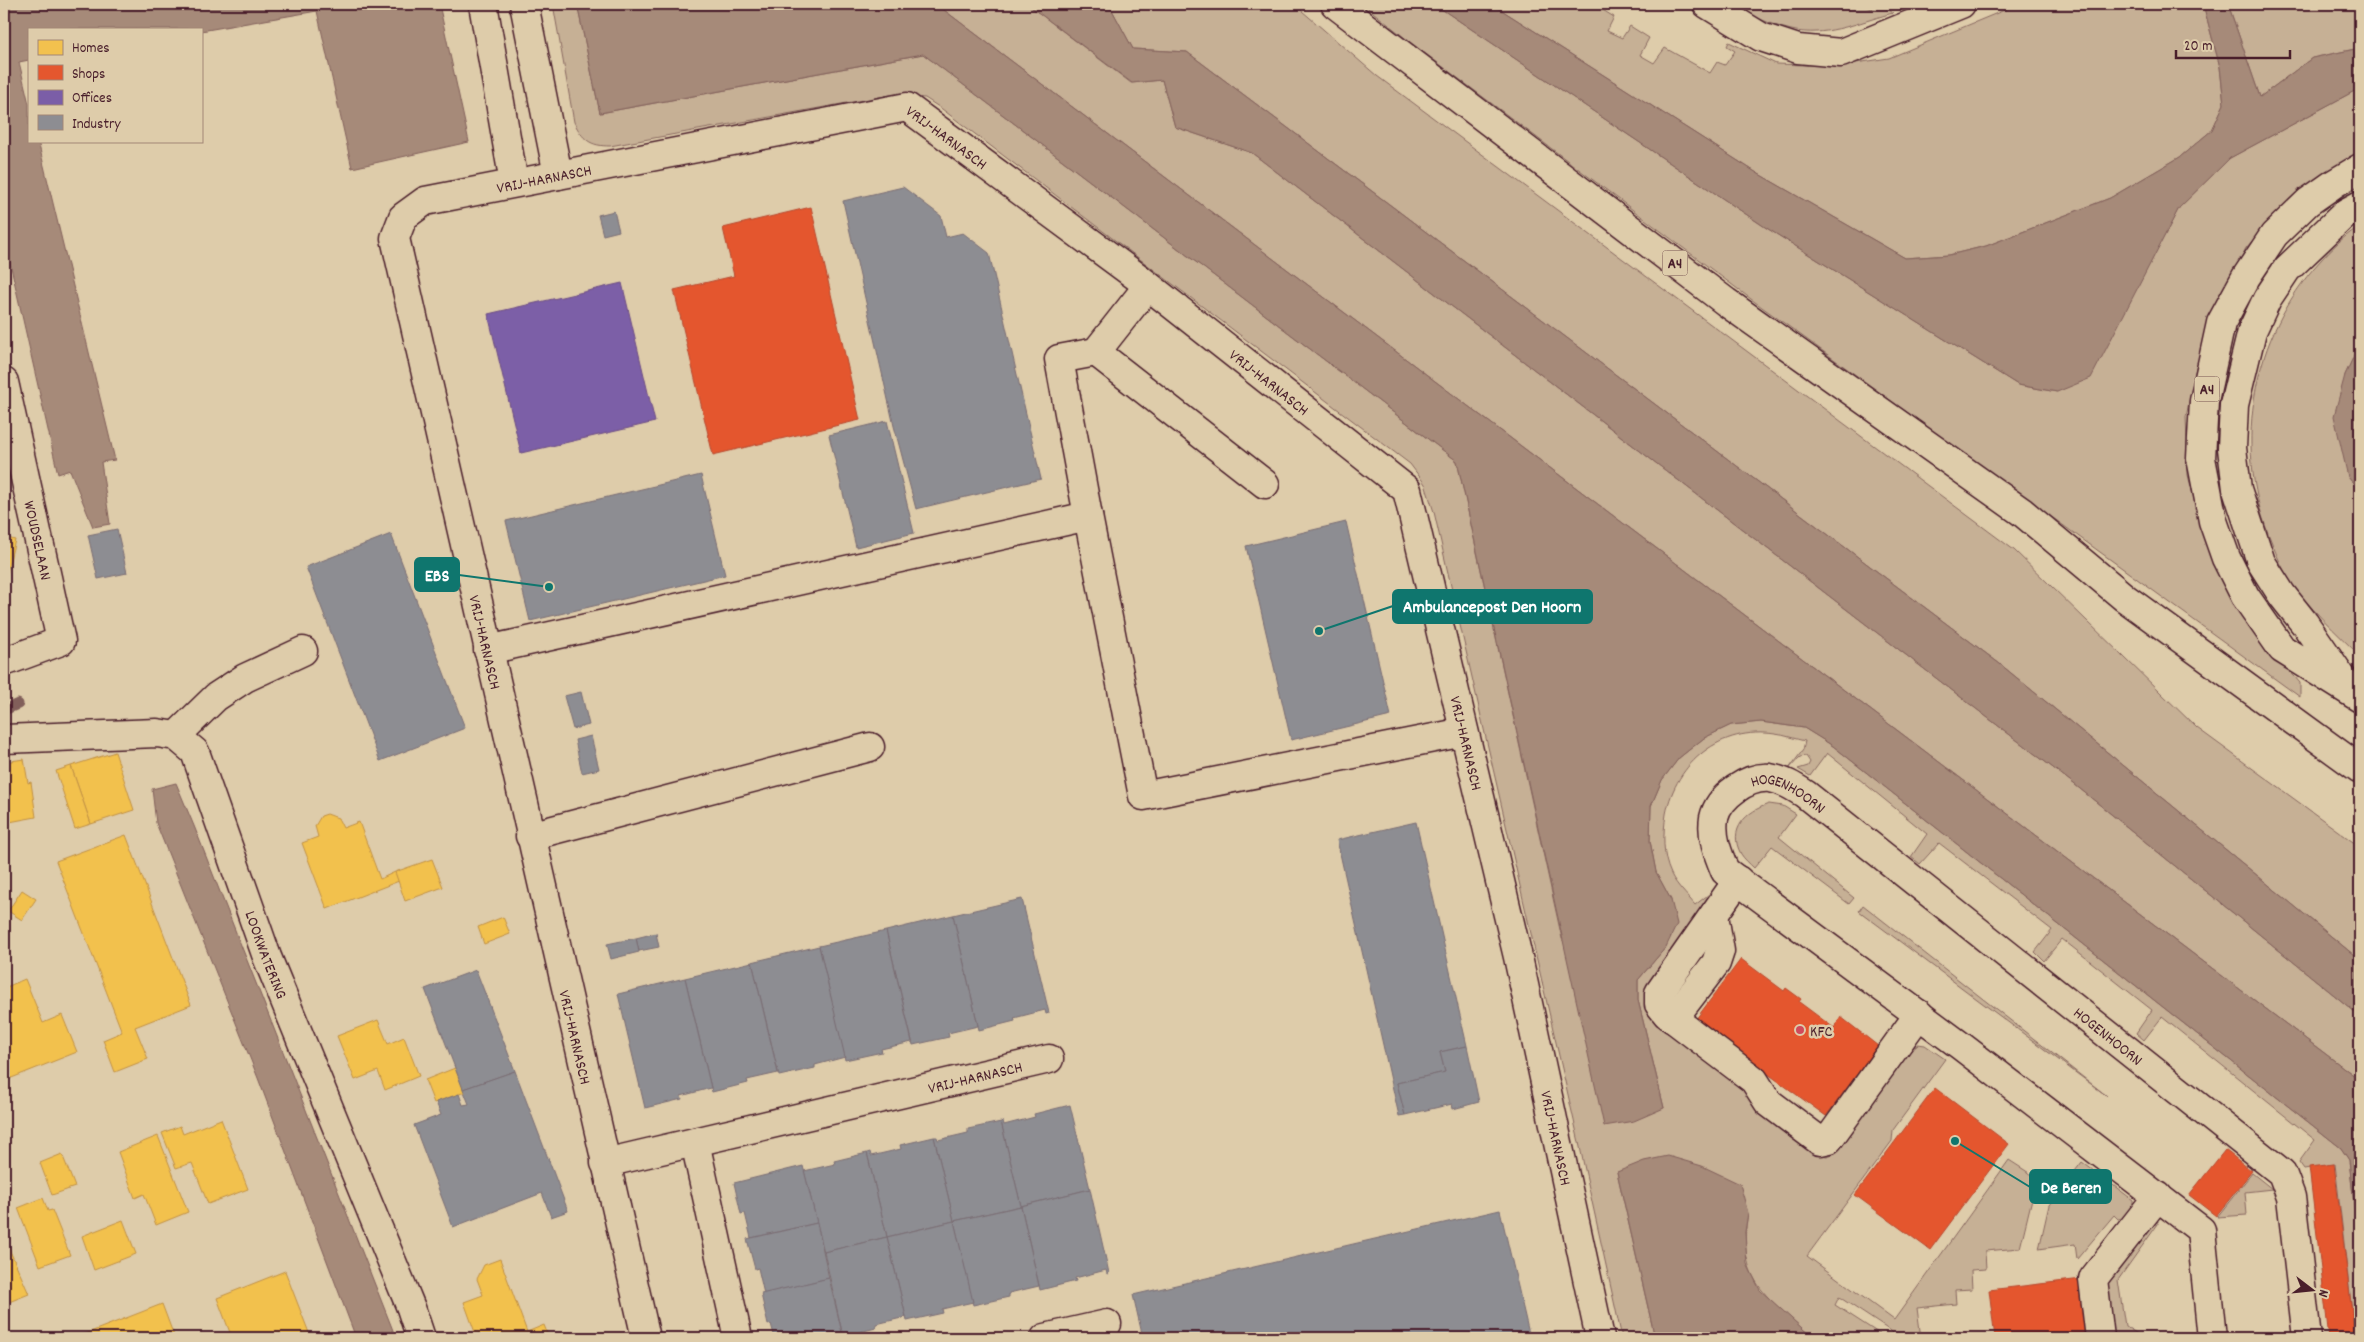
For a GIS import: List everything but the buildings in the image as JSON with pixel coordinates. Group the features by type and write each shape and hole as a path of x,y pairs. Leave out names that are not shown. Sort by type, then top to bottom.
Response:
{"main road":[{"path":"483,4 514,183"},
{"path":"524,4 558,175"},
{"name":"A4","path":"1336,4 1726,302 2022,512 2125,598 2360,769"},
{"path":"1707,4 1761,37 1798,50 1841,53 1961,4"},
{"name":"VRIJ-HARNASCH","path":"646,1338 604,1163 395,238 403,217 426,200 907,107 1148,286 1407,490 1518,957 1600,1338"},
{"name":"A4","path":"2356,694 2282,649 2245,596 2226,558 2212,520 2201,458 2204,401 2222,323 2246,277 2274,235 2308,202 2334,182 2360,168"},
{"name":"A4","path":"2356,694 2282,595 2261,562 2237,489 2232,448 2234,405 2238,387 2252,331 2267,299 2287,269 2347,212 2360,205"},
{"path":"1148,286 1096,352 1059,359 1143,796 1464,732"},
{"path":"1096,352 1265,484"},
{"name":"WOUDSELAAN","path":"4,382 61,641 4,662"},
{"path":"488,650 1088,516"},
{"path":"4,739 157,732 176,736 216,697 245,678 303,651"},
{"name":"LOOKWATERING","path":"176,736 195,752 267,958 411,1308 421,1338"},
{"path":"530,836 870,747"},
{"name":"HOGENHOORN","path":"2212,1338 2201,1230 1919,1014 1725,871 1714,845 1714,818 1726,798 1750,780 1769,778 1787,783 1875,849 2282,1173 2291,1197 2307,1338"},
{"path":"1738,880 1714,915 1720,951 1716,963 1673,1019 1754,1080 1768,1102 1820,1141 1829,1140 1919,1014"},
{"name":"VRIJ-HARNASCH","path":"604,1163 1050,1059"},
{"path":"695,1142 738,1338"},
{"path":"2100,1338 2093,1279 2158,1196"},
{"path":"1045,1338 1108,1324"}],"shaded area":[{"path":"4,4 140,4 143,7 157,4 439,4 469,142 352,168 317,11 202,31 202,28 28,28 28,60 19,62 28,100 28,142 38,142 115,460 101,462 110,524 93,527 70,470 58,474 4,236"},
{"path":"553,4 577,4 600,113 923,54 1457,461 1562,939 1664,1108 1638,1000 1638,980 1666,947 1671,900 1656,872 1650,841 1651,806 1662,780 1679,758 1704,738 1731,725 1761,722 1804,728 1833,746 2341,1148 2349,1160 2360,1258 2360,1338 2355,1338 2335,1164 2304,1169 2299,1162 2315,1140 2162,1017 2144,1040 2136,1033 2152,1010 2062,939 2044,961 2035,952 2052,930 1939,843 1920,864 1911,857 1927,834 1827,753 1810,776 1798,769 1808,766 1810,762 1806,756 1800,757 1788,770 1803,750 1805,741 1779,735 1755,733 1719,742 1704,751 1680,778 1671,795 1666,814 1664,837 1666,859 1671,874 1695,905 1717,888 1654,985 1749,1087 1816,1154 1827,1156 1836,1153 1912,1049 1918,1044 1925,1045 1945,1059 1893,1130 1892,1141 1807,1256 1894,1320 2009,1160 2037,1178 2020,1248 1985,1251 1986,1269 1971,1270 1972,1289 1955,1290 1956,1304 1917,1308 1921,1338 1897,1338 1889,1330 1839,1297 1835,1305 1886,1338 1813,1338 1769,1298 1751,1272 1745,1236 1748,1213 1617,1172 1655,1338 1622,1338 1434,512 1425,484 1410,464 925,98 891,95 610,146 597,145 588,141 574,122"},
{"path":"577,4 936,4 2360,1080 2360,1258 2349,1160 2341,1148 1833,746 1804,728 1761,722 1731,725 1704,738 1679,758 1662,780 1651,806 1650,841 1656,872 1671,900 1677,924 1666,947 1638,980 1638,1000 1664,1108 1634,1121 1604,1126 1457,461 923,54 600,113"},
{"path":"936,4 1027,4 1131,83 1162,80 1175,127 1252,153 2074,784 2360,1016 2360,1080"},
{"path":"1027,4 1106,4 1112,10 1133,49 1187,52 2000,664 2360,960 2360,1016 2074,784 1252,153 1175,127 1162,80 1132,83"},
{"path":"1106,4 1294,4 1377,76 2014,550 2197,728 2360,847 2360,960 2000,664 1187,52 1133,49 1112,10"},
{"path":"1363,4 1434,4 1765,227 2018,385 2057,392 2135,291 2179,208 2230,158 2360,88 2360,155 2334,169 2276,214 2246,248 2209,324 2196,367 2186,417 2188,475 2205,542 2237,609 2300,683 2300,697 1755,302 1410,42"},
{"path":"1434,4 1492,4 1757,173 1905,258 1949,255 1986,246 2110,198 2180,157 2212,130 2224,104 2220,67 2203,4 2228,4 2260,97 2312,58 2360,48 2360,88 2230,158 2179,208 2091,378 2057,392 2018,385 1765,227"},
{"path":"1492,4 1593,4 1614,17 1607,31 1622,38 1630,26 1649,38 1640,55 1654,63 1665,48 1710,73 1717,62 1725,65 1735,51 1727,46 1729,42 1776,64 1836,66 1889,58 2019,4 2203,4 2220,67 2224,104 2212,130 2180,157 2110,198 1986,246 1949,255 1905,258 1757,173"},
{"path":"1752,4 1861,4 1872,9 1876,4 1882,4 1893,13 1838,29 1805,32 1783,28 1746,13"},
{"path":"2228,4 2360,4 2360,48 2312,58 2260,97"},
{"path":"2360,226 2360,343 2345,375 2348,477 2360,491 2360,656 2305,600 2290,581 2283,568 2260,508 2253,473 2251,437 2254,401 2262,366 2274,332 2291,299 2313,269 2347,235"},
{"path":"2360,343 2360,491 2348,477 2334,416 2345,375"},
{"path":"176,783 396,1338 356,1338 258,1078 156,823 152,789"},
{"path":"1769,804 1783,806 1796,814 1779,837 1854,898 1849,904 1772,846 1754,868 1744,858 1737,845 1736,837 1741,822 1753,811"},
{"path":"1863,905 2107,1096 1859,911"},
{"path":"1668,1156 1702,1166 1740,1184 1748,1213 1745,1232 1747,1264 1760,1290 1813,1338 1655,1338 1617,1172 1644,1161"},
{"path":"2082,1162 2133,1200 2133,1217 2118,1219 2114,1215 2077,1259 2075,1244 2039,1249 2049,1205"},
{"path":"2252,1173 2272,1189 2245,1192 2247,1215 2217,1217"},
{"path":"2158,1221 2158,1224 2118,1280 2125,1326 2144,1338 2109,1338 2103,1289 2147,1224"}],"waterway":[{"path":"4,710 18,704"}],"place":[{"name":"EBS","path":"549,587"},
{"name":"Ambulancepost Den Hoorn","path":"1319,631"},
{"name":"KFC","path":"1800,1030"},
{"name":"De Beren","path":"1955,1141"}]}
